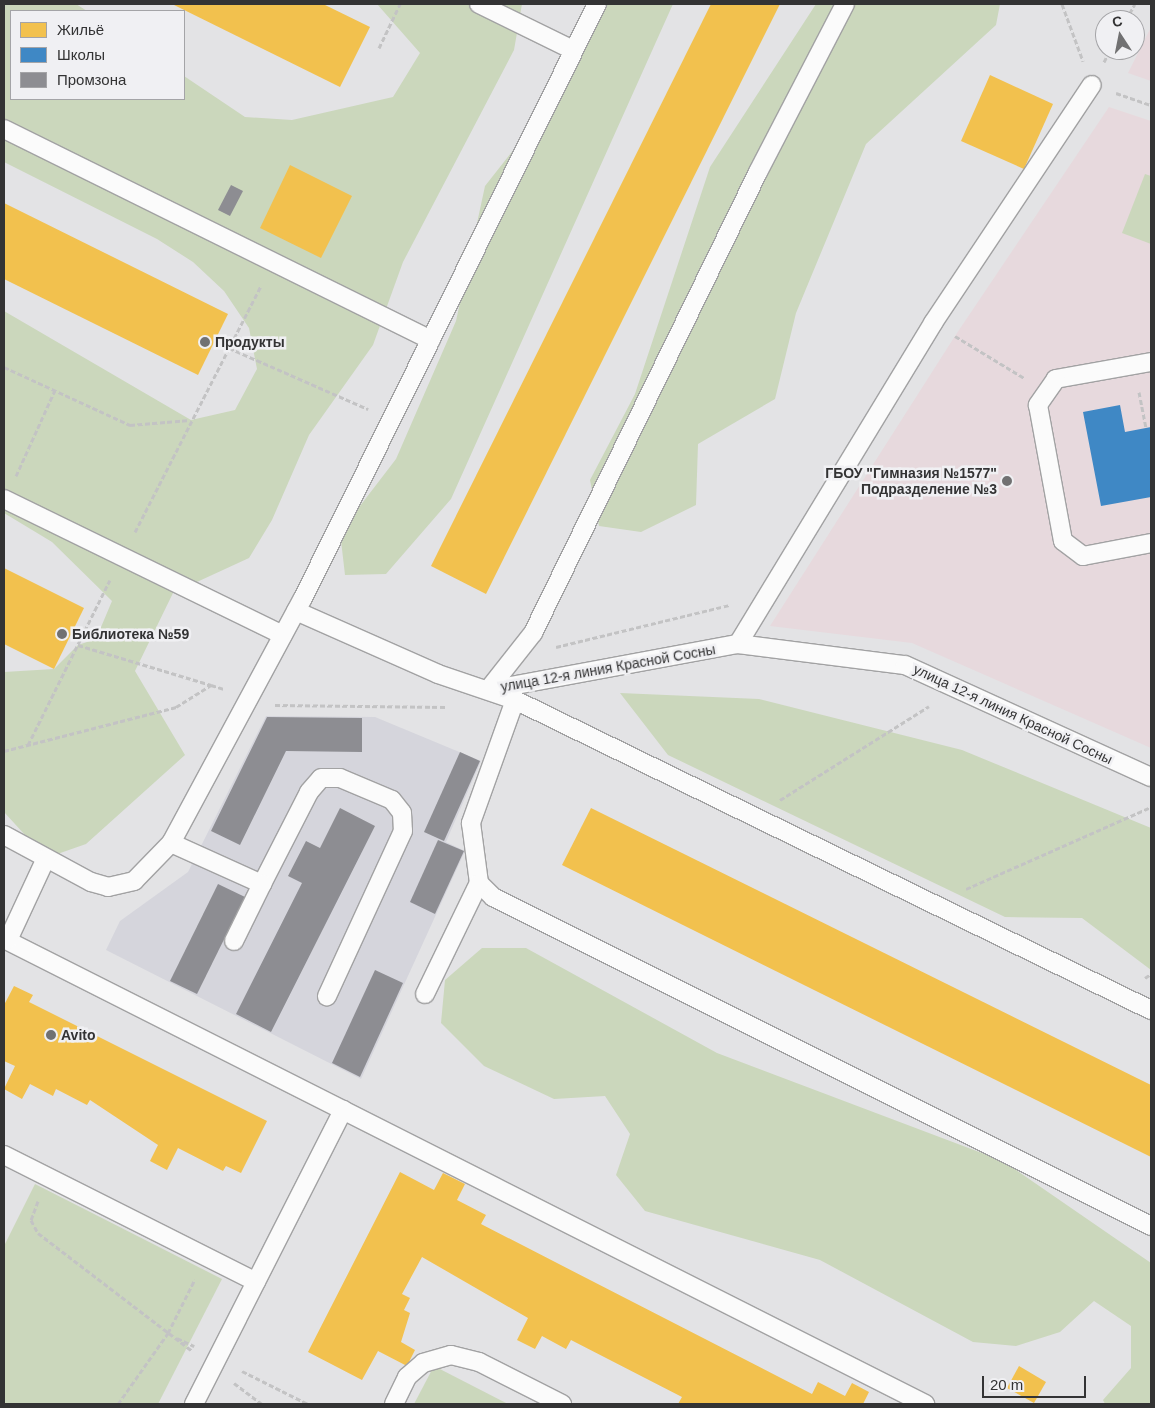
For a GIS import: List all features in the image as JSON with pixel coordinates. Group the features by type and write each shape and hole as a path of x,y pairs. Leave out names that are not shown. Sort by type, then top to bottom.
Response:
{"lane":[{"path":"479,4 573,50"},
{"path":"4,835 46,858 108,887 134,880 171,843 296,611 597,4"},
{"path":"488,690 532,633 758,172 845,4"},
{"path":"738,644 933,323 1092,85"},
{"path":"4,129 431,340"},
{"path":"1143,363 1056,379 1038,405 1063,542 1083,556 1151,543"},
{"path":"4,499 121,559 282,635"},
{"path":"296,611 438,674 515,700 928,905 1151,1010"},
{"name":"улица 12-я линия Красной Сосны","path":"488,690 738,644 905,665 1151,777"},
{"path":"425,994 478,882 471,823 515,700"},
{"path":"234,941 309,792 321,778 340,778 392,800 402,813 403,831 327,996"},
{"path":"171,843 262,884"},
{"path":"46,858 6,940 925,1404"},
{"path":"478,882 493,897 1151,1226"},
{"path":"194,1404 344,1110"},
{"path":"4,1154 256,1282"},
{"path":"394,1404 407,1377 423,1363 451,1355 479,1362 562,1404"}],"path":[{"path":"379,48 400,4"},
{"path":"28,745 191,420 273,262"},
{"path":"955,336 1047,391"},
{"path":"229,348 391,419"},
{"path":"1143,363 1146,428"},
{"path":"4,367 130,424 191,420"},
{"path":"23,460 55,390"},
{"path":"78,644 228,690"},
{"path":"4,751 176,707 211,685"},
{"path":"752,818 958,689"},
{"path":"264,705 450,706 488,690"},
{"path":"928,905 1151,807"},
{"path":"50,1178 32,1213 33,1227 168,1333 215,1362 308,1404"},
{"path":"118,1404 168,1333 206,1257"},
{"path":"215,1362 262,1404"}],"shaded area":[{"path":"1151,27 1151,81 1128,73 1134,60 1145,60 1145,39"},
{"name":"ГБОУ \"Гимназия №1577\" Подразделение №3","path":"1109,107 1151,121 1151,748 912,643 770,626 955,336"},
{"path":"266,716 375,717 481,761 446,842 465,851 361,1079 106,950 120,921 188,872"}],"green space":[{"path":"4,4 76,4 85,10 10,10 10,100 185,100 185,77 245,117 292,120 393,97 420,53 377,4 522,4 514,50 403,262 373,345 309,435 272,520 249,558 173,593 135,671 185,755 86,844 46,858 4,812 4,672 54,669 78,645 96,639 112,601 52,542 4,513 4,311 191,420 235,410 257,369 249,328 224,291 193,262 157,239 4,162"},
{"path":"606,4 673,4 451,499 386,574 345,575 340,532 396,459 456,321 485,186 573,74"},
{"path":"816,4 1000,4 996,25 866,144 796,313 775,399 698,444 696,505 641,532 599,526 590,480 635,394 710,167"},
{"path":"1145,174 1151,176 1151,244 1122,233"},
{"path":"620,693 759,699 962,750 1151,828 1151,970 1082,918 1005,917 668,755"},
{"path":"482,948 526,948 717,1053 1003,1161 1151,1263 1151,1404 1105,1404 1103,1400 1131,1368 1131,1326 1094,1301 1060,1332 1016,1346 973,1342 820,1260 645,1211 616,1175 630,1134 605,1096 554,1099 484,1066 441,1023 445,980"},
{"path":"35,1184 222,1279 158,1404 4,1404 4,1246"},
{"path":"434,1366 508,1404 414,1404"}],"building: Жильё":[{"path":"172,4 323,4 370,27 340,87"},
{"path":"711,4 780,4 486,594 431,566"},
{"path":"990,75 1053,104 1024,169 961,141"},
{"path":"290,165 352,196 321,258 260,228"},
{"path":"4,203 228,314 198,375 4,279"},
{"path":"4,568 84,608 54,669 4,644"},
{"path":"591,808 1151,1085 1151,1157 562,865"},
{"path":"14,986 33,995 29,1002 267,1121 241,1173 226,1166 223,1171 178,1148 167,1170 150,1161 158,1145 90,1100 87,1105 56,1089 53,1096 30,1084 22,1099 4,1089 15,1066 4,1061 4,1005"},
{"path":"400,1172 434,1190 443,1173 465,1184 457,1200 486,1215 481,1224 812,1394 818,1382 845,1396 852,1383 869,1392 863,1404 678,1404 682,1397 571,1340 566,1349 542,1336 535,1349 517,1340 528,1318 422,1257 402,1294 410,1298 404,1310 410,1313 401,1342 415,1350 407,1366 378,1351 362,1380 308,1352"},
{"path":"1019,1366 1046,1382 1034,1403 1007,1388"}],"building: Школы":[{"path":"1120,405 1125,432 1151,427 1151,497 1101,506 1083,412"}],"building: Промзона":[{"path":"231,185 243,191 230,216 218,210"},
{"path":"267,717 362,718 362,752 286,751 240,845 211,831"},
{"path":"460,752 480,761 444,841 424,832"},
{"path":"340,808 375,826 271,1032 236,1014 302,883 288,876 306,841 320,848"},
{"path":"438,840 464,851 435,914 410,902"},
{"path":"218,884 245,897 197,994 170,981"},
{"path":"375,970 403,983 360,1077 332,1063"}],"place":[{"name":"Продукты","path":"205,342"},
{"name":"ГБОУ \"Гимназия №1577\" Подразделение №3","path":"1007,481"},
{"name":"Библиотека №59","path":"62,634"},
{"name":"Avito","path":"51,1035"}]}
